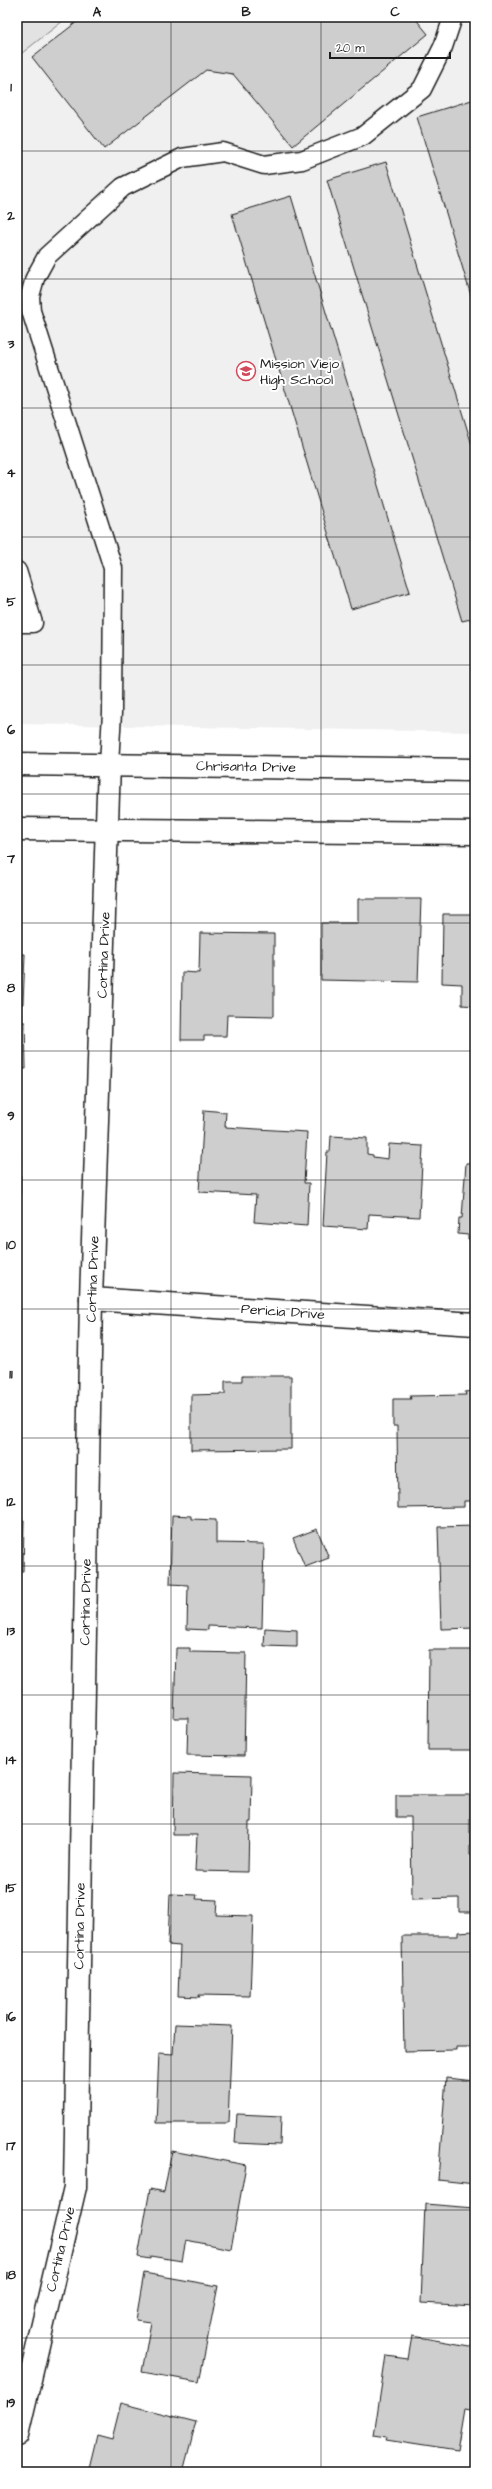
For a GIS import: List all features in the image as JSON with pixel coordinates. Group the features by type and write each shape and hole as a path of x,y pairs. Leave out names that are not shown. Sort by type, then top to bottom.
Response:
{"street":[{"name":"Chrisanta Drive","path":"17,764 110,764 475,770"},
{"name":"Cortina Drive","path":"17,2434 75,2187 91,1299 110,764"},
{"path":"17,829 107,828 475,833"},
{"name":"Pericia Drive","path":"91,1299 475,1324"}],"lane":[{"path":"110,764 112,713 113,568 24,313 35,278 47,256 123,188 182,158 223,152 264,165 302,160 363,136 422,89 442,47 453,17"},
{"path":"17,571 33,623 17,623"}],"shaded area":[{"name":"Mission Viejo High School","path":"17,17 475,17 475,732 17,724"},
{"path":"17,17 68,17 17,57"}],"building":[{"path":"83,17 414,17 428,34 293,146 233,74 206,70 104,149 32,57"},
{"path":"475,99 475,309 417,117"},
{"path":"386,162 475,455 475,618 462,621 327,180"},
{"path":"291,196 410,592 351,609 232,214"},
{"path":"358,899 421,899 418,982 321,980 321,923 358,923"},
{"path":"443,914 475,914 475,1006 462,1005 462,984 442,983"},
{"path":"200,933 274,934 274,1016 227,1015 226,1036 204,1036 204,1040 181,1040 182,972 199,973"},
{"path":"17,954 25,954 23,1004 17,1004"},
{"path":"17,1022 25,1022 26,1069 17,1068"},
{"path":"204,1110 226,1112 225,1127 307,1132 304,1183 309,1183 307,1226 254,1222 256,1195 199,1192"},
{"path":"331,1136 367,1138 367,1154 373,1155 373,1157 388,1159 389,1144 423,1146 419,1217 369,1214 368,1229 323,1226 327,1152 330,1152"},
{"path":"17,1158 21,1158 20,1207 17,1207"},
{"path":"466,1163 475,1163 475,1239 468,1239 468,1235 458,1234 459,1218 462,1218"},
{"path":"242,1376 291,1376 291,1449 191,1450 191,1395 225,1394 225,1381 242,1381"},
{"path":"475,1391 475,1501 464,1501 464,1507 398,1508 397,1426 393,1426 393,1399 411,1399 410,1396 466,1395 465,1392"},
{"path":"172,1515 191,1516 191,1519 216,1520 216,1543 264,1544 262,1628 208,1626 208,1630 187,1629 188,1585 170,1584"},
{"path":"17,1521 24,1521 23,1571 17,1571"},
{"path":"475,1526 475,1628 441,1629 438,1527"},
{"path":"317,1529 329,1558 305,1567 293,1538"},
{"path":"265,1628 297,1630 297,1647 264,1646"},
{"path":"176,1648 190,1648 190,1652 246,1653 244,1756 187,1755 188,1718 174,1718"},
{"path":"429,1650 475,1650 475,1750 428,1750"},
{"path":"174,1773 252,1775 248,1872 195,1871 197,1835 173,1835"},
{"path":"396,1795 470,1795 470,1855 475,1855 475,1912 459,1912 459,1898 412,1899 411,1817 396,1817"},
{"path":"170,1894 197,1895 196,1899 217,1900 216,1915 253,1916 250,1996 178,1996 180,1946 168,1945"},
{"path":"475,1931 475,2047 456,2047 456,2050 404,2051 402,1936 458,1936 458,1932"},
{"path":"175,2024 232,2026 228,2123 156,2123 159,2053 173,2054"},
{"path":"446,2078 475,2081 475,2184 438,2180"},
{"path":"237,2114 281,2116 280,2145 235,2143"},
{"path":"172,2151 246,2165 231,2249 186,2240 182,2261 150,2256 150,2259 138,2257 150,2189 164,2192"},
{"path":"425,2204 475,2208 475,2306 421,2303"},
{"path":"144,2273 218,2286 199,2382 142,2372 151,2322 136,2320"},
{"path":"412,2336 475,2347 475,2411 464,2409 457,2451 386,2440 387,2437 374,2435 386,2356 408,2359"},
{"path":"121,2403 196,2422 183,2472 88,2472 97,2435 112,2439"}],"place":[{"name":"Mission Viejo High School","path":"246,371"}]}
